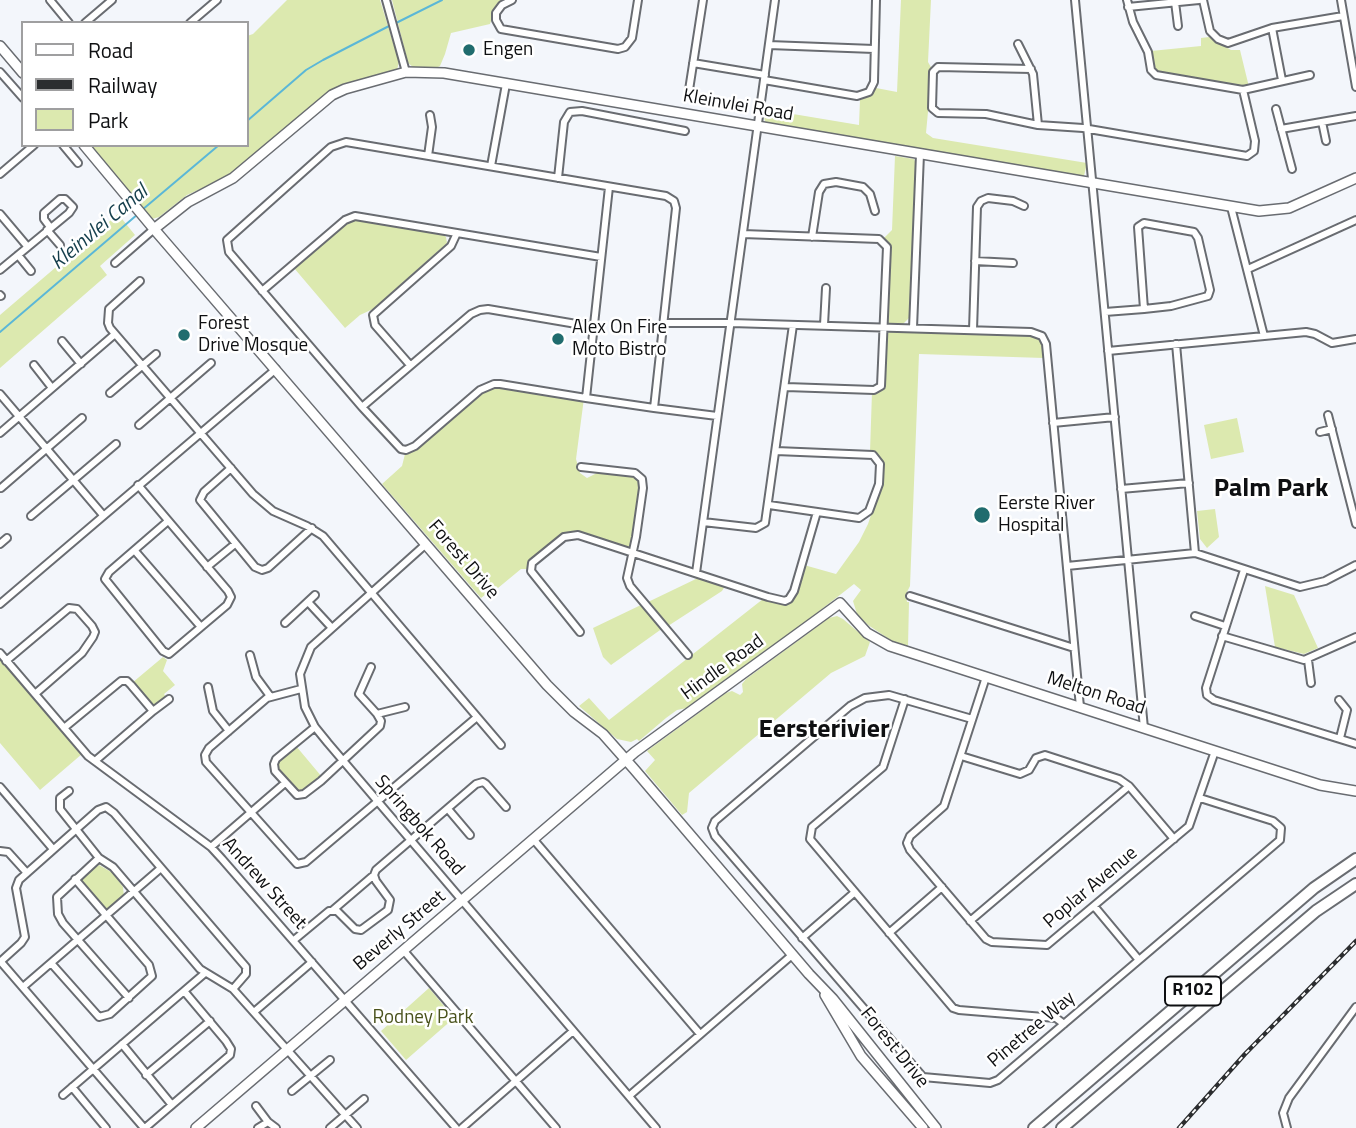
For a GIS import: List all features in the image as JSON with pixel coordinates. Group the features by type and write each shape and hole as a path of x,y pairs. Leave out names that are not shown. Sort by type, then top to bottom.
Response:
{"main road":[{"name":"R102","path":"1034,1128 1314,888 1356,859"},
{"name":"R102","path":"1062,1128 1316,911 1356,884"}],"street":[{"path":"50,0 67,21"},
{"path":"87,21 112,0"},
{"path":"192,21 216,0"},
{"path":"386,0 406,72"},
{"path":"512,0 499,8 496,20 501,29 622,48 632,38 638,0"},
{"path":"690,89 703,0"},
{"path":"696,573 775,0"},
{"path":"693,63 863,95 869,92 873,85 876,0"},
{"path":"1075,0 1144,728"},
{"path":"1310,75 1243,90 1153,73 1149,52 1127,4 1201,0 1208,28 1221,41 1231,43 1272,28 1343,16"},
{"path":"1341,0 1356,87"},
{"path":"1175,2 1178,26"},
{"path":"1272,28 1282,80"},
{"path":"1018,44 1034,78 1038,125"},
{"path":"769,45 874,49"},
{"path":"0,46 21,70"},
{"path":"1031,69 938,67 933,72 933,111 986,114 1038,125 1087,129 1247,156 1254,151 1255,141 1243,90"},
{"path":"0,72 21,96"},
{"name":"Kleinvlei Road","path":"151,226 233,178 332,95 406,72 444,74 506,84 1259,211 1299,205 1356,178"},
{"path":"491,166 506,84"},
{"path":"1276,109 1292,169"},
{"path":"558,178 565,117 570,112 582,111 685,131"},
{"path":"428,156 432,127 430,115"},
{"path":"1281,129 1356,116"},
{"path":"1322,122 1326,141"},
{"path":"654,408 676,215 674,201 666,195 350,142 339,143 331,147 226,240 229,252 397,447 406,450 415,446 480,390 494,384 654,408 717,416"},
{"path":"0,174 32,147"},
{"path":"65,147 78,163"},
{"name":"Forest Drive","path":"86,147 547,685 574,712 603,734 626,760 792,955 833,999 936,1128"},
{"path":"913,328 920,155"},
{"path":"812,237 819,192 824,184 836,182 863,187 870,194 875,211"},
{"path":"586,398 609,187"},
{"path":"973,330 976,210 979,203 992,198 1013,201 1024,206"},
{"path":"0,270 27,246 49,229 72,209 72,205 65,199 60,199 44,213 49,229 60,245"},
{"path":"1231,207 1264,336"},
{"path":"0,214 27,246"},
{"path":"262,291 345,220 352,217 601,257"},
{"path":"1248,269 1356,220"},
{"path":"1105,312 1144,309 1184,304 1206,297 1210,290 1198,238 1194,232 1144,223 1138,227 1144,309"},
{"path":"116,263 151,226"},
{"path":"410,365 375,325 373,315 451,246 457,233"},
{"path":"743,234 879,239 886,244 882,383 874,390 786,387"},
{"path":"18,255 30,271"},
{"path":"975,261 1013,263"},
{"path":"140,281 109,309 108,323 115,334 253,494 273,511 312,528 329,544 501,745"},
{"path":"824,325 826,288"},
{"path":"362,407 471,314 480,310 488,309 594,327"},
{"path":"664,323 1034,332 1042,336 1046,344 1080,707"},
{"path":"703,522 759,528 765,523 793,325"},
{"path":"1108,351 1306,332 1332,343 1356,340"},
{"path":"0,433 115,334"},
{"path":"61,341 81,364"},
{"path":"1176,344 1195,553"},
{"path":"110,393 156,354"},
{"path":"139,425 211,363"},
{"path":"34,365 52,388"},
{"path":"0,604 276,369"},
{"path":"0,394 103,515"},
{"path":"1328,415 1356,524"},
{"path":"1054,423 1115,417"},
{"path":"1,488 82,418"},
{"path":"1320,432 1332,429"},
{"path":"31,516 116,444"},
{"path":"769,505 859,518 867,514 872,507 878,484 880,464 877,458 869,454 776,451"},
{"path":"582,467 635,473 642,479 633,553 627,573 630,586 688,654"},
{"path":"231,468 204,492 200,498 201,503 255,567 265,569 312,528"},
{"path":"1121,489 1189,483"},
{"path":"138,485 231,595 231,600 173,652 168,653 163,651 105,579 109,572 168,522"},
{"path":"580,632 533,576 530,568 532,563 564,537 572,534 780,601 789,599 794,591 817,512"},
{"path":"0,544 7,538"},
{"path":"207,567 235,544"},
{"path":"426,544 332,628 307,654 301,669 300,689 270,696 207,750 205,760 292,862 302,864 477,717"},
{"path":"135,551 201,627"},
{"path":"1067,566 1195,553 1300,587 1325,581 1356,565"},
{"path":"1244,570 1206,688 1209,697 1356,744"},
{"path":"285,622 315,595"},
{"path":"910,596 1074,648"},
{"path":"308,602 332,628"},
{"name":"Hindle Road","path":"626,760 840,603"},
{"name":"Melton Road","path":"840,603 861,629 882,643 1327,787 1356,792"},
{"path":"6,661 69,608 77,609 92,626 95,632 82,653 35,694"},
{"path":"1195,617 1225,626"},
{"path":"1222,636 1308,660 1356,637"},
{"name":"Andrew Street","path":"0,653 95,761 211,847 459,1128"},
{"path":"250,655 256,677 270,696"},
{"path":"1308,660 1311,683"},
{"path":"315,727 275,761 275,771 295,794 304,794 344,762 378,729 381,721 359,694 371,667"},
{"name":"Poplar Avenue","path":"986,677 944,806 910,836 908,841 909,850 992,943 1043,947 1174,839 1191,824 1215,751"},
{"path":"64,728 121,681 127,681 153,711"},
{"path":"208,687 213,712 229,731"},
{"name":"Springbok Road","path":"300,689 315,727 656,1128"},
{"name":"Pinetree Way","path":"905,699 877,695 854,703 713,825 715,836 923,1077 994,1082 1281,838 1281,828 1273,821 1200,798"},
{"path":"95,761 169,699"},
{"path":"972,719 905,699 883,766 810,832 811,841 955,1009 1056,1018 1064,1024"},
{"path":"1339,700 1347,710 1340,738"},
{"path":"377,714 405,707"},
{"path":"961,756 1020,774 1029,771 1037,756 1045,755 1119,779 1129,786 1174,839"},
{"name":"Beverly Street","path":"196,1128 626,760"},
{"path":"294,940 374,876 376,870 476,784 483,782 506,807"},
{"path":"211,847 285,783"},
{"path":"970,921 1129,786"},
{"path":"0,787 53,849"},
{"path":"69,791 60,798 59,807 99,858 113,867 205,973 233,989 357,1128"},
{"path":"184,991 230,1046 230,1055 144,1128 0,962 24,937 16,886 19,880 98,810 106,807 114,813 246,967 246,974 233,989"},
{"path":"447,808 470,835"},
{"path":"534,840 700,1034"},
{"path":"0,851 8,852 27,873"},
{"path":"99,858 57,897 57,906 60,919 129,998"},
{"path":"23,987 162,868"},
{"path":"333,910 340,913 355,929 360,930 388,910 390,900 374,876"},
{"path":"51,963 99,1017 110,1014 150,980 151,968 75,879"},
{"path":"889,933 942,887"},
{"path":"802,938 855,892"},
{"path":"1094,906 1139,960"},
{"path":"404,951 556,1128"},
{"path":"629,1096 792,955"},
{"path":"254,1012 312,962"},
{"path":"62,1095 205,973"},
{"name":"Forest Drive","path":"823,990 861,1056 923,1128"},
{"path":"1287,1128 1283,1113 1289,1098 1356,1007"},
{"path":"146,1075 210,1021"},
{"path":"459,1128 573,1031"},
{"path":"121,1044 172,1105"},
{"path":"292,1091 330,1060"},
{"path":"72,1087 106,1128"},
{"path":"330,1128 365,1099"},
{"path":"256,1106 276,1128"},
{"path":"258,1128 268,1122"}],"green space":[{"path":"287,0 380,0 399,62 397,70 328,93 229,176 187,195 159,217 152,219 93,147 248,147 248,36 253,34"},
{"path":"392,0 504,0 495,8 490,24 451,33 440,66 436,68 413,67 408,63"},
{"path":"901,0 931,0 928,62 932,69 926,133 933,138 1087,163 1084,176 769,125 765,122 763,109 859,125 860,100 871,96 876,88 897,92"},
{"path":"1209,37 1231,50 1240,50 1249,87 1159,73 1153,67 1151,51 1201,46 1201,38"},
{"path":"895,156 914,159 917,166 910,317 902,325 889,324 887,321 890,250 884,238 892,230"},
{"path":"118,214 135,235 100,266 107,275 0,368 0,315"},
{"path":"354,219 440,232 446,237 447,243 373,309 360,315 345,328 294,268 348,221"},
{"path":"891,331 1035,336 1042,343 1044,358 919,354 910,586 906,594 909,602 908,646 892,641 857,614 853,601 861,590 854,584 687,708 677,710 666,718 639,741 617,739 579,706 589,698 609,720 763,599 782,604 791,601 804,565 836,574 859,542 881,485 881,462 878,456 870,452 872,392 884,384 887,334"},
{"path":"497,387 584,398 576,459 580,473 587,478 599,472 635,475 641,483 633,542 630,546 624,548 574,532 563,533 530,562 527,569 521,569 481,598 382,484 402,466 405,454 413,452 485,391"},
{"path":"1237,418 1244,452 1211,459 1204,425"},
{"path":"1215,509 1219,537 1207,548 1200,539 1197,511"},
{"path":"700,577 725,586 722,591 668,626 648,602"},
{"path":"1265,586 1294,595 1318,648 1304,654 1275,647"},
{"path":"643,604 663,628 611,665 603,657 593,628"},
{"path":"837,616 870,642 865,656 831,673 689,793 687,812 682,815 645,771 655,760 647,751 726,693 732,691 740,695 746,679 829,618"},
{"path":"163,657 167,660 163,671 175,685 164,694 167,699 155,707 132,683"},
{"path":"0,658 82,754 40,790 0,743"},
{"path":"296,746 322,777 305,792 297,792 278,771 278,761"},
{"path":"99,865 113,873 123,887 124,897 107,910 81,883 82,877"},
{"name":"Rodney Park","path":"429,988 454,1018 406,1060 381,1031"}],"waterway":[{"name":"Kleinvlei Canal","path":"396,23 442,0"},
{"name":"Kleinvlei Canal","path":"248,120 306,70 391,25"},
{"name":"Kleinvlei Canal","path":"142,210 217,147"},
{"name":"Kleinvlei Canal","path":"0,332 138,214"}],"railway":[{"path":"1179,1128 1245,1054 1356,941"}],"place":[{"name":"Engen","path":"469,50"},
{"name":"Forest Drive Mosque","path":"184,335"},
{"name":"Alex On Fire Moto Bistro","path":"558,339"},
{"name":"Eerste River Hospital","path":"982,515"}],"district":[{"name":"Palm Park","path":"1271,490"},
{"name":"Eersterivier","path":"824,731"}]}
